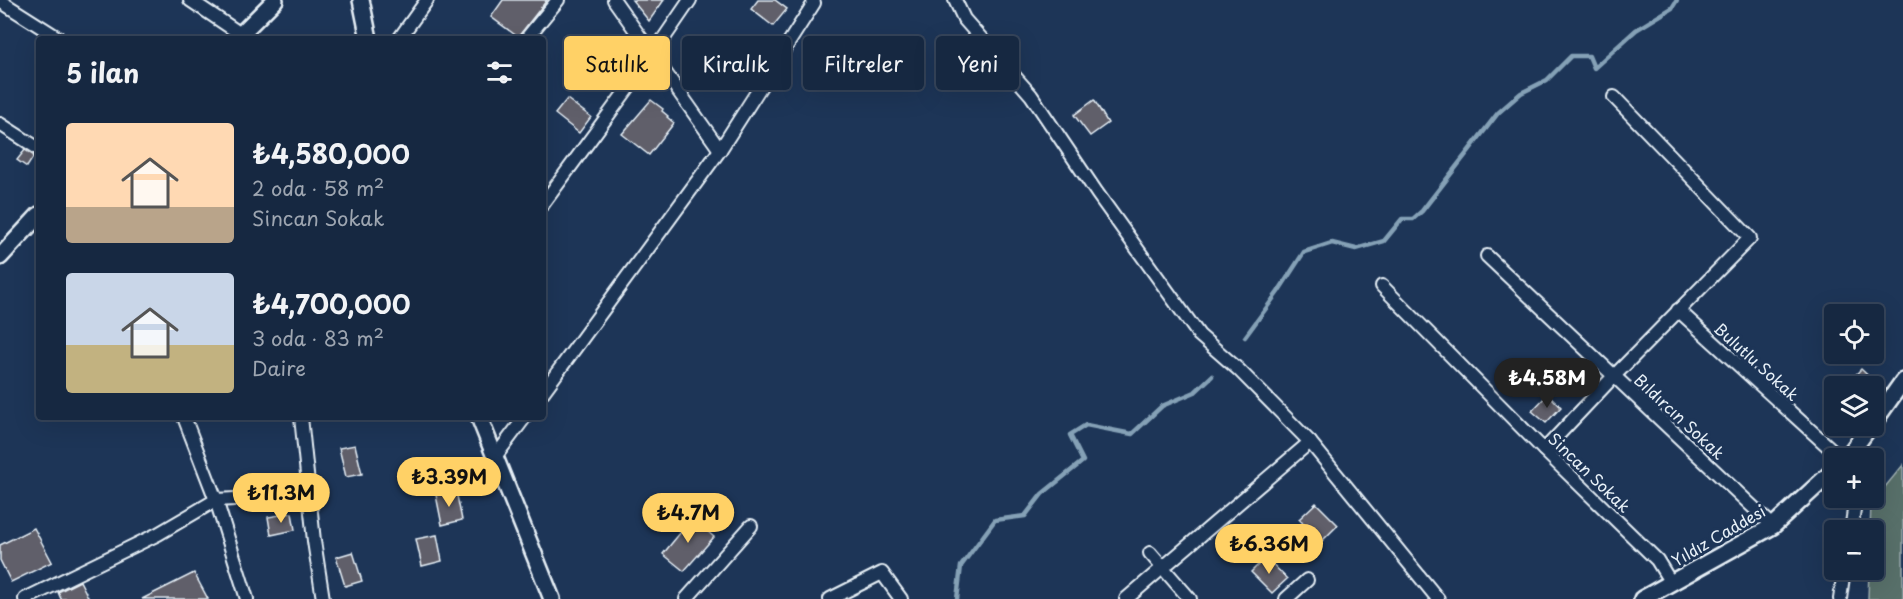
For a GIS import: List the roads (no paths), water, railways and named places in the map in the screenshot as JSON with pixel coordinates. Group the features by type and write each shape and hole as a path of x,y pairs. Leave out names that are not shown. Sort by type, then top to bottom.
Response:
{"street":[{"path":"190,0 238,36"},
{"path":"240,36 275,0"},
{"path":"361,0 368,36"},
{"path":"401,36 427,0"},
{"path":"528,36 558,0"},
{"path":"614,0 640,36"},
{"path":"665,36 690,0"},
{"path":"955,0 964,19 1031,95 1097,193 1200,335 1239,370 1310,442 1438,599"},
{"path":"0,1 55,36"},
{"path":"546,388 720,150 814,3"},
{"path":"670,78 720,150"},
{"path":"546,200 627,90"},
{"path":"1544,450 1750,238 1614,98"},
{"path":"0,124 36,147"},
{"path":"0,256 36,218"},
{"name":"Bıldırcın Sokak","path":"1487,256 1773,526"},
{"name":"Sincan Sokak","path":"1382,286 1544,450 1657,560 1671,583"},
{"name":"Bulutlu Sokak","path":"1678,310 1832,448"},
{"path":"1884,408 1903,381"},
{"path":"185,420 216,500 247,599"},
{"path":"301,420 323,599"},
{"path":"480,420 552,599"},
{"path":"495,458 523,420"},
{"path":"1853,448 1862,436"},
{"path":"1126,599 1310,442"},
{"name":"Yıldız Caddesi","path":"1642,599 1773,526 1824,479"},
{"path":"25,599 158,534 216,500 310,495"},
{"path":"686,599 751,526"},
{"path":"1150,553 1190,599"},
{"path":"830,599 882,573 901,599"},
{"path":"1286,599 1307,580"},
{"path":"1840,599 1843,580"}],"waterway":[{"path":"1245,337 1304,252 1332,243 1356,249 1384,241 1402,219 1413,219 1422,211 1498,113 1521,93 1547,80 1571,56 1589,56 1594,68 1636,30 1672,8 1677,0"},
{"path":"957,599 961,566 995,520 1025,516 1042,494 1083,461 1070,435 1086,425 1132,434 1162,406 1195,392 1212,376"}]}
